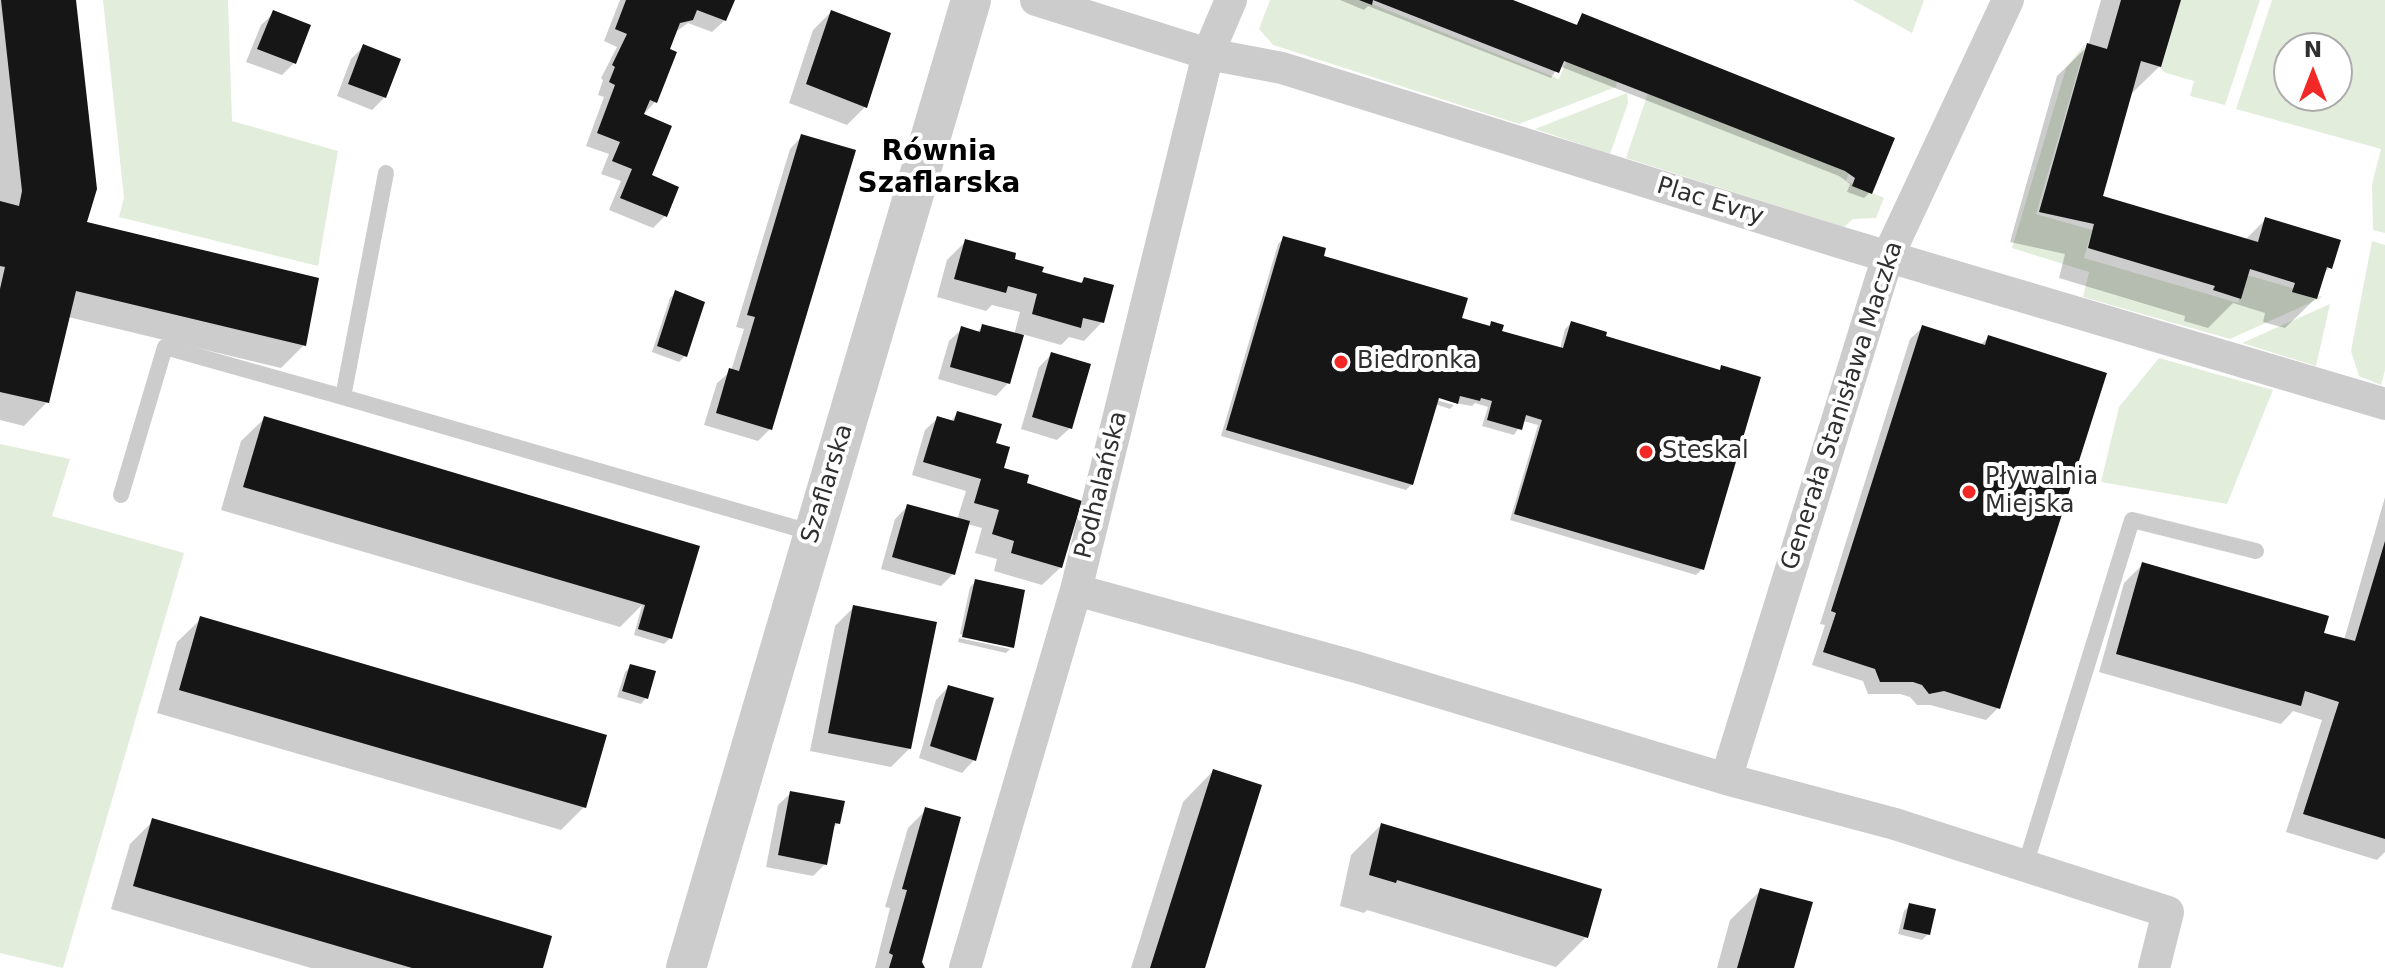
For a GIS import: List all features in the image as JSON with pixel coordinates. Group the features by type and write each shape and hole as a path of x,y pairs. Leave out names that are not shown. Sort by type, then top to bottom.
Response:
{"street":[{"name":"Szaflarska","path":"686,968 971,0"},
{"name":"Plac Evry","path":"1036,0 1208,54 1282,68 1888,256 2385,404"},
{"name":"Podhalańska","path":"965,968 1076,590 1208,54 1231,0"},
{"name":"Generała Stanisława Maczka","path":"1726,779 1888,256 2008,0"},
{"path":"1076,590 1356,667 1726,779 1895,824 2168,912 2154,968"}],"lane":[{"path":"343,397 386,173"},
{"path":"121,495 165,347 813,533"},
{"path":"2025,866 2132,520 2256,551"}],"green space":[{"path":"103,0 228,0 232,121 338,151 318,266 119,217 124,198"},
{"path":"1270,0 1362,0 1559,79 1567,60 1617,80 1616,87 1519,124 1273,45 1259,29"},
{"path":"1853,0 1924,0 1912,33"},
{"path":"2178,0 2260,0 2225,105 2190,96 2194,81 2166,73 2159,67"},
{"path":"2272,0 2385,0 2385,233 2373,230 2372,184 2381,149 2236,109"},
{"path":"2086,43 2036,214 2092,230 2084,258 2238,303 2247,275 2323,297 2230,339 2083,297 2089,272 2012,248 2066,68"},
{"path":"1627,93 1628,103 1610,154 1535,129"},
{"path":"1648,93 1849,172 1846,181 1884,198 1876,218 1853,219 1844,227 1626,158"},
{"path":"2372,241 2385,245 2385,370 2381,385 2359,376 2351,351"},
{"path":"2330,304 2316,366 2242,343"},
{"path":"2159,358 2273,390 2227,504 2101,482 2119,407"},
{"path":"0,444 70,459 52,516 184,553 63,968 0,953"}],"building":[{"path":"1,0 76,0 97,189 87,222 319,278 306,346 76,291 49,403 0,392 0,289 5,267 0,266 0,201 19,206 22,191"},
{"path":"626,0 735,0 726,21 697,10 693,20 680,23 670,49 677,52 657,103 650,100 644,114 672,126 652,175 679,187 667,217 620,198 632,169 612,161 620,142 597,133 615,85 609,82 615,67 612,65 627,34 615,29"},
{"path":"1373,0 1513,0 1577,25 1582,13 1895,138 1872,194 1852,186 1855,178 1845,171 1564,61 1559,73"},
{"path":"2121,0 2181,0 2161,67 2141,61 2103,196 2258,242 2265,217 2341,240 2332,269 2327,267 2317,299 2292,292 2295,283 2250,269 2241,299 2213,290 2215,286 2088,248 2094,224 2039,212 2087,43 2107,49"},
{"path":"273,10 311,25 296,64 257,49"},
{"path":"831,10 891,33 867,108 806,84"},
{"path":"363,44 401,59 386,98 348,84"},
{"path":"801,134 856,150 772,430 716,413 729,368 739,371 755,317 747,315"},
{"path":"1283,236 1326,248 1324,256 1468,298 1462,318 1490,326 1491,321 1504,325 1502,331 1563,348 1571,321 1607,332 1606,336 1720,370 1721,365 1761,377 1704,570 1514,514 1542,420 1526,415 1522,430 1487,420 1492,401 1460,396 1458,404 1439,398 1413,485 1226,430"},
{"path":"965,239 1016,253 1015,259 1044,267 1042,272 1082,283 1084,277 1114,285 1104,323 1083,318 1081,328 1032,314 1037,294 1008,286 1006,293 954,279"},
{"path":"675,290 705,302 687,357 657,346"},
{"path":"982,324 1024,335 1010,384 950,367 961,326 980,332"},
{"name":"Pływalnia Miejska","path":"1922,325 1985,345 1988,335 2107,373 2000,709 1944,691 1929,694 1922,685 1913,682 1880,682 1875,669 1823,652 1836,613 1831,611"},
{"path":"1051,352 1091,364 1072,429 1032,417"},
{"path":"957,411 1002,424 996,443 1010,447 1004,468 1029,475 1027,483 1082,501 1062,568 1011,553 1014,541 992,534 999,510 974,503 981,479 923,462 937,416 954,421"},
{"path":"264,416 700,546 672,639 638,629 645,605 243,487"},
{"path":"907,504 970,521 955,575 892,557"},
{"path":"2385,541 2385,839 2303,814 2339,702 2305,691 2301,706 2116,654 2142,562 2329,616 2324,633 2355,641"},
{"path":"975,579 1025,590 1014,648 962,637"},
{"path":"853,605 937,622 911,749 828,733"},
{"path":"200,616 607,735 586,808 179,690"},
{"path":"630,664 656,671 648,699 622,691"},
{"path":"948,685 994,698 976,761 930,746"},
{"path":"1213,769 1262,785 1205,968 1150,968"},
{"path":"790,791 845,801 840,824 835,823 827,865 778,855"},
{"path":"925,807 961,817 922,962 925,968 889,968 893,955 889,953 907,890 902,889"},
{"path":"152,818 552,936 543,968 412,968 133,886"},
{"path":"1381,823 1602,889 1588,938 1397,880 1396,883 1369,875"},
{"path":"1760,888 1813,902 1794,968 1737,968"},
{"path":"1909,903 1936,909 1930,935 1903,929"}],"place":[{"name":"Biedronka","path":"1341,362"},
{"name":"Steskal","path":"1646,452"},
{"name":"Pływalnia Miejska","path":"1969,492"}],"district":[{"name":"Równia Szaflarska","path":"939,169"}]}
